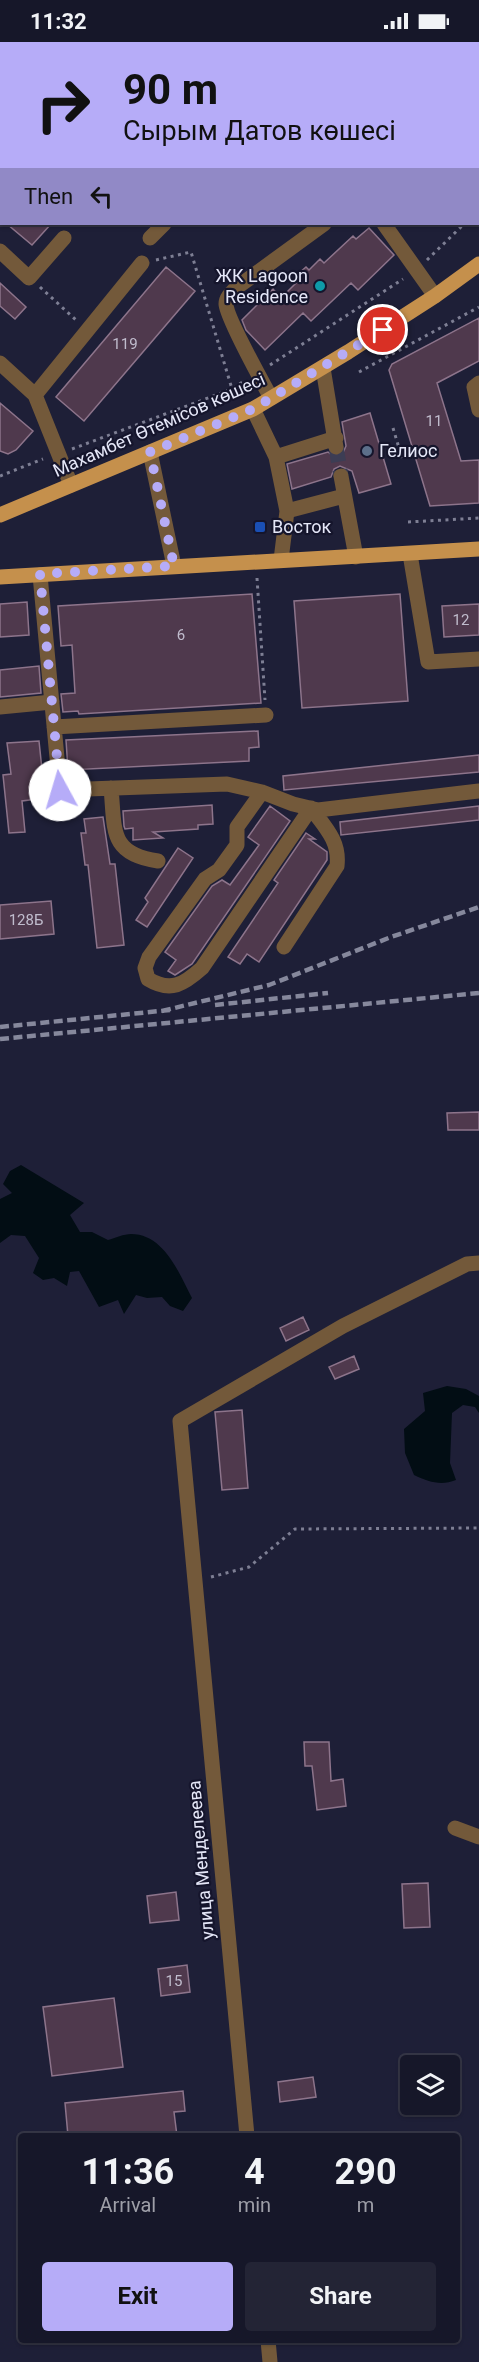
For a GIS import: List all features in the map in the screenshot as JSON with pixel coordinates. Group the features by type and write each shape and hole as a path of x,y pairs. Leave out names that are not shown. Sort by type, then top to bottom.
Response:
{"main road":[{"name":"Махамбет Өтемісов көшесі","path":"0,515 253,409 323,368 435,296 479,264"},
{"path":"0,577 479,549"}],"street":[{"path":"150,238 163,225"},
{"path":"271,398 233,324 226,304 228,297 236,288 323,225"},
{"path":"385,225 435,296"},
{"path":"0,251 29,278 64,238"},
{"path":"35,395 142,263"},
{"path":"0,363 35,395 71,485"},
{"path":"276,457 336,442 323,368"},
{"path":"479,383 474,387 479,410"},
{"path":"253,409 276,457 287,511 281,560"},
{"path":"150,452 174,566"},
{"path":"340,476 356,556"},
{"path":"287,511 344,496"},
{"path":"410,554 428,662 479,659"},
{"path":"40,574 60,790 226,784 262,792 293,804 318,810 479,791"},
{"path":"0,707 52,702"},
{"path":"54,727 266,715"},
{"path":"111,788 116,836 125,850 137,858 158,861"},
{"path":"262,792 237,826 237,845 219,870 205,879 149,957 145,968 148,980 158,986 170,988 184,983 202,968 311,808"},
{"path":"284,947 337,866 339,852 334,840 311,808"},
{"name":"улица Менделеева","path":"247,2133 180,1421 343,1326 467,1264 479,1263"},
{"path":"455,1828 479,1837"},
{"path":"268,2343 270,2362"}],"path":[{"path":"142,263 191,252 232,389"},
{"path":"29,278 88,330"},
{"path":"360,372 479,307"},
{"path":"393,428 402,458"},
{"path":"408,522 479,518"},
{"path":"256,561 266,715"},
{"path":"196,1581 249,1567 295,1529 479,1528"}],"shaded area":[{"path":"21,1165 84,1203 70,1215 80,1232 92,1232 108,1240 131,1234 153,1240 176,1267 192,1298 183,1311 170,1306 162,1297 147,1298 136,1295 124,1314 118,1300 99,1307 79,1271 70,1272 67,1286 54,1278 43,1280 33,1273 39,1258 25,1236 11,1235 0,1243 0,1199 12,1193 3,1184 10,1171"},
{"path":"447,1386 466,1389 479,1396 479,1413 475,1407 463,1405 452,1413 450,1463 456,1480 440,1483 414,1475 405,1453 404,1429 425,1411 423,1393"}],"building":[{"path":"8,225 50,225 32,245"},
{"name":"ЖК Lagoon Residence","path":"369,228 394,255 358,290 351,283 311,321 303,313 265,350 246,330 242,320 273,289 281,298 300,279 296,276 306,267 309,270 320,259 324,263 353,236 356,239"},
{"path":"166,267 195,291 84,421 56,397"},
{"path":"0,283 26,307 15,319 0,306"},
{"path":"479,318 479,361 437,383 461,461 479,460 479,503 430,506 389,370 392,364"},
{"path":"0,403 33,431 16,450 8,454 0,451"},
{"path":"370,413 391,484 359,493 352,471 340,466 334,469 331,477 292,489 287,464 328,452 333,456 342,455 346,446 342,422"},
{"path":"252,594 261,703 79,714 78,711 63,712 61,694 75,693 72,645 61,646 58,606"},
{"path":"400,594 408,701 302,708 294,601"},
{"path":"27,602 29,635 0,637 0,604"},
{"path":"479,604 479,635 444,637 442,606"},
{"path":"39,666 41,693 0,697 0,670"},
{"path":"258,731 259,747 249,748 249,761 68,770 66,740"},
{"path":"39,741 45,798 22,801 25,832 9,833 3,775 11,774 7,743"},
{"path":"479,755 479,772 284,790 283,776"},
{"path":"212,805 213,824 198,825 198,829 153,832 163,838 133,840 133,828 125,829 124,826 123,811"},
{"path":"270,806 290,821 192,964 175,975 168,971 176,960 165,952 212,886 222,880 230,885 259,845 248,837"},
{"path":"479,806 479,820 341,835 340,822"},
{"path":"103,817 110,864 115,864 124,945 97,948 88,865 85,865 81,833 86,833 84,819"},
{"path":"306,833 315,839 309,839 327,852 327,860 259,962 247,954 240,964 228,957 278,883 274,880"},
{"path":"178,848 193,858 147,927 136,920 148,902 145,898"},
{"path":"51,901 54,934 0,939 0,905"},
{"path":"479,1112 479,1130 448,1130 447,1113"},
{"path":"303,1317 309,1330 286,1341 280,1328"},
{"path":"354,1356 359,1369 335,1379 329,1367"},
{"path":"242,1410 248,1488 222,1490 215,1412"},
{"path":"304,1742 329,1742 331,1781 343,1779 346,1806 317,1810 312,1766 305,1766"},
{"path":"428,1883 430,1927 404,1928 402,1884"},
{"path":"176,1892 179,1920 150,1923 147,1896"},
{"path":"187,1965 190,1992 161,1996 158,1969"},
{"path":"114,1998 123,2067 52,2076 43,2007"},
{"path":"313,2077 316,2097 280,2102 278,2082"},
{"path":"183,2091 185,2111 174,2112 177,2133 68,2133 65,2103"}],"tunnel":[{"path":"336,447 341,476"}],"railway":[{"path":"162,1011 269,985 391,937 479,907"},
{"path":"215,1005 328,993"},
{"path":"0,1039 479,993"},
{"path":"0,1027 170,1010"}],"place":[{"name":"ЖК Lagoon Residence","path":"320,286"},
{"name":"Гелиос","path":"367,451"},
{"name":"Восток","path":"260,527"}],"route":[{"path":"60,790 40,574 174,566 150,452 253,409 383,330"}]}
